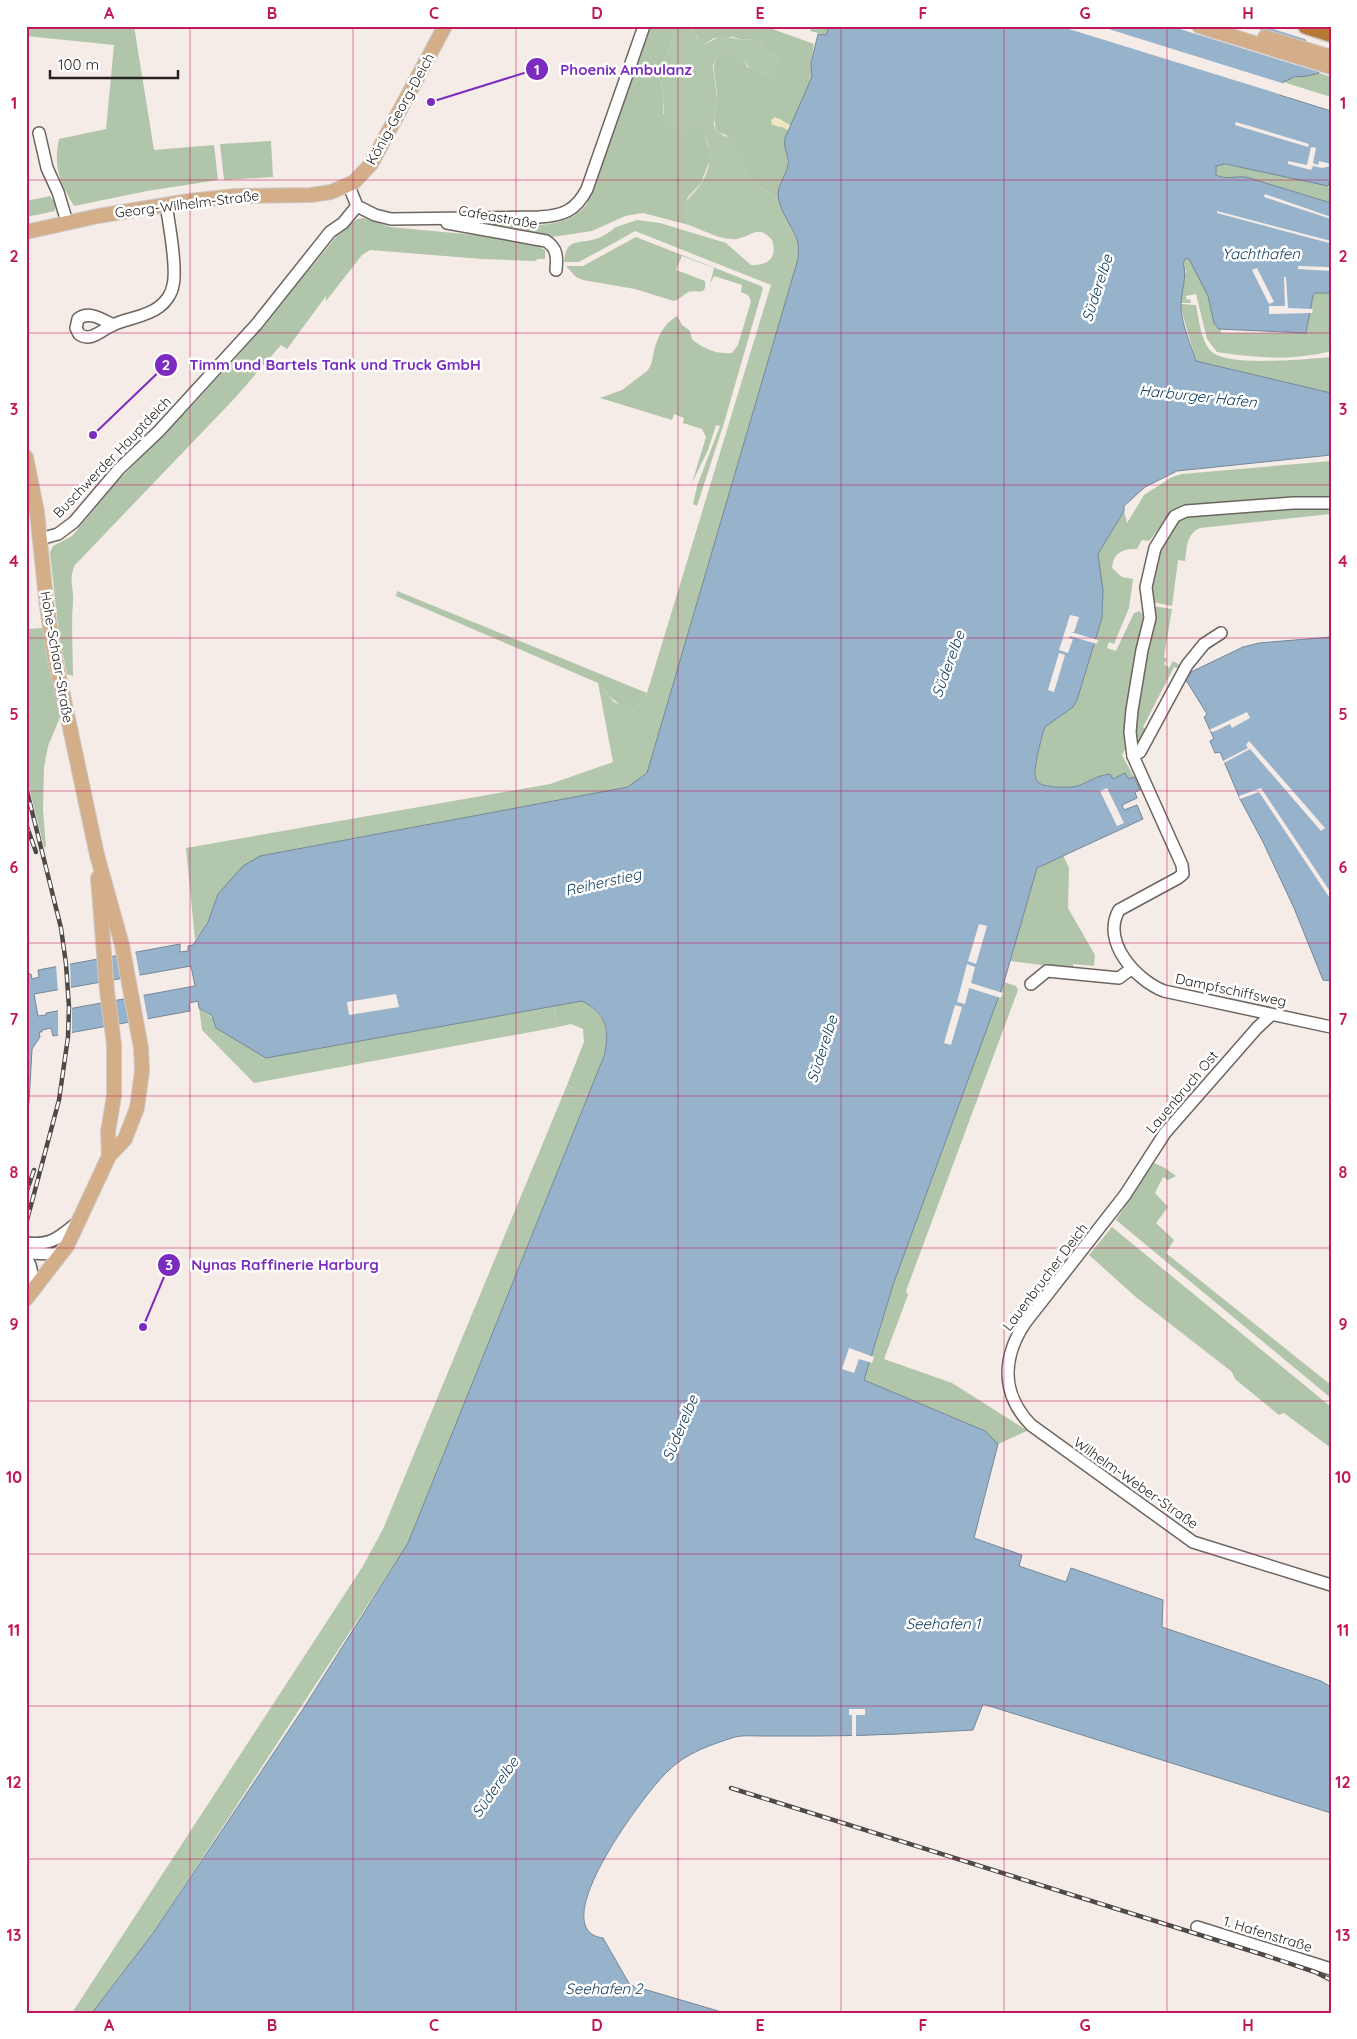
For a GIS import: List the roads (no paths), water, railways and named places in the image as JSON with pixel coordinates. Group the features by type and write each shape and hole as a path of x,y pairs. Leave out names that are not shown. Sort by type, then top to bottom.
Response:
{"highway":[{"path":"1306,26 1331,34"}],"main road":[{"path":"1199,26 1331,67"},
{"path":"1230,26 1331,57"},
{"name":"König-Georg-Deich","path":"349,186 366,172 376,156 440,28"},
{"name":"Georg-Wilhelm-Straße","path":"26,232 67,222 166,205 236,196 322,194 349,186"},
{"name":"Hohe-Schaar-Straße","path":"26,457 40,539 53,648 97,855 122,945 142,1056 140,1095 125,1139 109,1156 80,1221 64,1250 51,1260 26,1298"},
{"name":"Hohe-Schaar-Straße","path":"97,855 112,1036 114,1096 108,1132 109,1156"}],"street":[{"path":"349,186 357,206 375,215 391,219 441,220 554,216 562,214 580,202 590,181 644,26"},
{"path":"39,133 47,168 62,202 67,222"},
{"path":"113,325 150,313 170,295 174,280 166,205"},
{"name":"Buschwerder Hauptdeich","path":"40,539 58,534 74,522 119,469 159,431 256,325 330,232 343,223 357,206"},
{"name":"Cafeastraße","path":"441,220 449,224 546,241 554,247 557,255 556,270"},
{"path":"1221,633 1204,644 1187,664 1140,752 1133,756 1130,732 1132,710 1142,650 1150,618 1146,587 1155,548 1171,522 1180,513 1192,510 1293,503 1331,503"},
{"name":"Dampfschiffsweg","path":"1133,756 1183,871 1178,878 1117,912 1116,939 1131,969 1146,983 1164,991 1271,1015 1331,1026"},
{"path":"1031,984 1047,971 1120,978 1131,969"},
{"name":"Lauenbruch Ost","path":"1125,1194 1175,1120 1257,1028 1271,1015"},
{"name":"Lauenbrucher Deich","path":"1009,1385 1009,1360 1018,1334 1125,1194"},
{"path":"26,1243 40,1244 57,1237 80,1221"},
{"path":"40,1244 51,1260"},
{"path":"26,1253 51,1260"},
{"path":"26,1258 32,1270 26,1298"},
{"name":"Wilhelm-Weber-Straße","path":"1009,1385 1012,1398 1018,1410 1031,1425 1090,1470 1193,1542 1331,1585"},
{"name":"1. Hafenstraße","path":"1197,1927 1331,1969"}],"water":[{"path":"829,26 1299,26 1319,73 1294,77 1283,82 1280,95 1331,111 1331,177 1328,186 1225,164 1216,166 1216,175 1219,176 1227,178 1246,177 1331,203 1331,293 1315,293 1313,296 1306,333 1219,329 1214,323 1208,296 1189,259 1186,258 1183,263 1185,274 1181,309 1196,361 1331,393 1331,455 1177,471 1145,487 1124,506 1124,511 1098,554 1103,591 1102,618 1077,700 1073,707 1045,727 1037,757 1035,777 1043,785 1069,787 1078,786 1097,777 1110,774 1113,779 1125,773 1129,779 1134,777 1140,790 1135,792 1137,798 1122,805 1124,810 1137,805 1143,819 1037,868 1004,982 894,1282 864,1380 985,1431 998,1444 974,1538 1022,1555 1019,1566 1066,1582 1071,1568 1163,1600 1162,1627 1321,1681 1331,1687 1331,1813 983,1704 973,1730 818,1736 738,1736 691,1754 675,1765 657,1783 640,1804 604,1859 591,1887 584,1911 587,1929 603,1938 630,1985 725,2013 92,2013 154,1932 303,1709 408,1543 604,1056 607,1039 605,1024 602,1018 582,1001 266,1058 216,1028 212,1016 199,1008 198,1001 189,1003 190,1011 53,1036 51,1028 42,1030 42,1032 39,1032 40,1037 32,1049 29,1103 26,1108 26,974 31,974 32,979 39,977 38,970 180,944 180,952 188,951 188,946 193,945 208,922 218,894 243,866 260,856 628,787 647,773 798,259 798,243 781,207 778,191 788,164 785,138 812,77 811,63 818,34 826,35","holes":["191,966 195,986 38,1016 34,994"]},
{"path":"1331,637 1331,981 1323,980 1294,908 1263,842 1240,799 1220,752 1215,753 1210,741 1214,739 1204,717 1207,714 1186,680 1191,672 1243,647 1259,643"}],"railway":[{"path":"26,787 61,928 69,1007 68,1037 59,1100 26,1224"},
{"path":"26,824 36,852"},
{"path":"26,1193 34,1170"},
{"path":"731,1788 1264,1955 1315,1972 1331,1980"}],"place":[{"name":"Phoenix Ambulanz","path":"431,102"},
{"name":"Timm und Bartels Tank und Truck GmbH","path":"93,435"},
{"name":"Nynas Raffinerie Harburg","path":"143,1327"}],"water label":[{"name":"Yachthafen","path":"1261,253"},
{"name":"Süderelbe","path":"1097,288"},
{"name":"Harburger Hafen","path":"1198,396"},
{"name":"Süderelbe","path":"948,664"},
{"name":"Reiherstieg","path":"603,882"},
{"name":"Süderelbe","path":"822,1049"},
{"name":"Süderelbe","path":"680,1428"},
{"name":"Seehafen 1","path":"943,1623"},
{"name":"Süderelbe","path":"495,1787"},
{"name":"Seehafen 2","path":"604,1988"}]}
